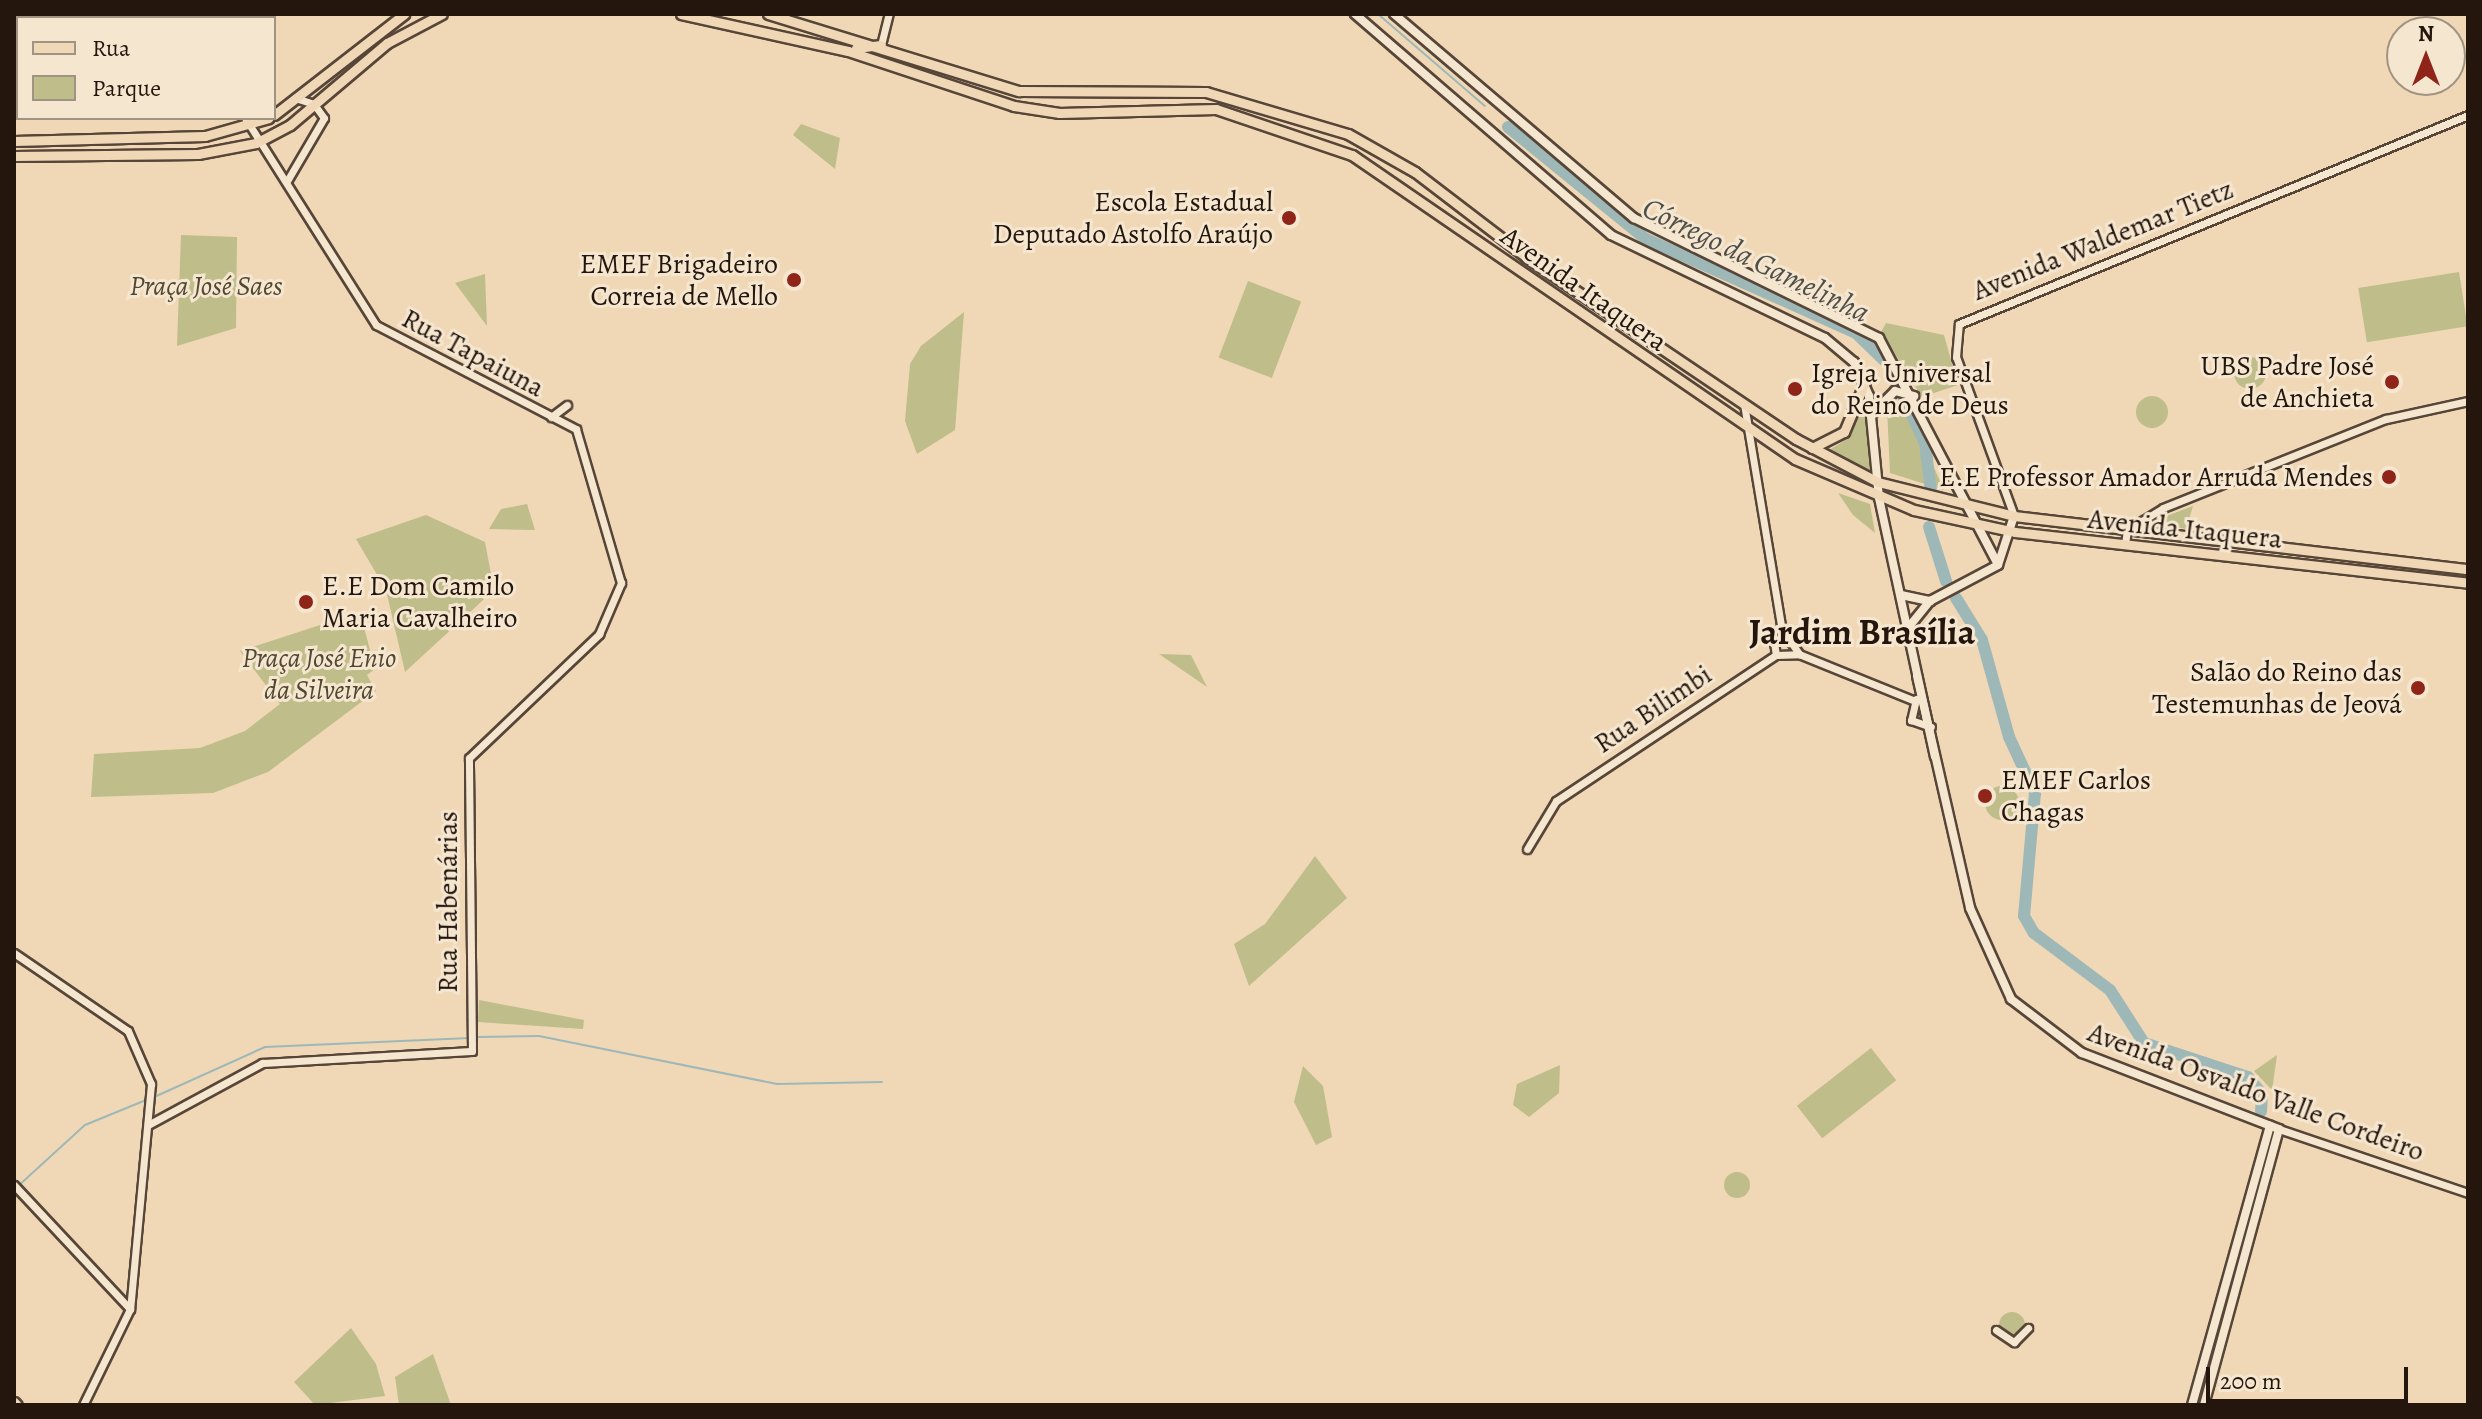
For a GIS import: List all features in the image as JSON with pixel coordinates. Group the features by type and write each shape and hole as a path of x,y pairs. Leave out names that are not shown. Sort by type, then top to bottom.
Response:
{"main road":[{"path":"276,113 404,14"},
{"path":"14,156 198,154 256,143 314,104 387,43 442,14"},
{"name":"Avenida Itaquera","path":"681,14 814,41 1014,106 1059,113 1216,109 1352,155 1749,431 1815,471 1879,498 1977,525 2015,532 2468,583"},
{"name":"Avenida Itaquera","path":"768,14 881,45 1019,91 1206,92 1348,134 1415,172 1744,404 1812,448 1878,482 1964,507 2014,516 2468,569"},
{"path":"1355,14 1611,235 1837,345 1865,382 1844,432 1812,448"},
{"path":"1394,14 1634,218 1870,331 1916,400 1964,507 1998,565"},
{"path":"814,41 869,51 881,45"},
{"path":"14,141 249,128 264,120"},
{"name":"Avenida Osvaldo Valle Cordeiro","path":"1865,382 1873,413 1879,498 1975,926 2011,999 2082,1053 2279,1129"},
{"path":"1873,413 1895,391 1916,400"},
{"name":"Avenida Waldemar Tietz","path":"2014,516 2015,532"},
{"path":"1908,629 1930,601 1998,565 2015,532"},
{"path":"1900,595 1930,601"},
{"name":"Avenida Osvaldo Valle Cordeiro","path":"1918,674 1913,702 1928,727"},
{"path":"1913,702 1928,710"},
{"path":"2192,1405 2270,1126"},
{"path":"2204,1405 2279,1129"},
{"path":"2259,1164 2269,1167"}],"street":[{"path":"881,45 889,14"},
{"path":"287,181 324,118 314,104 295,98"},
{"name":"Avenida Waldemar Tietz","path":"2014,516 1952,343 1965,319 2468,115"},
{"name":"Rua Tapaiuna","path":"246,120 256,143 287,181 376,325 576,429 617,553 616,608 599,634 469,758"},
{"path":"2125,544 2127,530 2163,508 2386,419 2468,401"},
{"path":"1744,404 1783,636 1776,655 1799,654 1913,702"},
{"path":"548,417 567,405"},
{"path":"1783,636 1796,641 1799,654"},
{"name":"Rua Bilimbi","path":"1527,849 1556,801 1776,655"},
{"name":"Rua Habenárias","path":"148,1125 262,1063 472,1049 469,758"},
{"path":"14,953 128,1031 152,1089 130,1309 83,1405"},
{"name":"Avenida Osvaldo Valle Cordeiro","path":"2279,1129 2468,1193"},
{"path":"14,1185 130,1309"},
{"path":"1996,1330 2014,1342 2028,1328"}],"green space":[{"path":"801,124 840,138 835,169 793,135"},
{"name":"Praça José Saes","path":"181,235 237,237 236,328 177,346"},
{"path":"2459,272 2468,326 2367,342 2358,288"},
{"path":"485,274 487,326 455,283"},
{"path":"1248,281 1301,301 1272,378 1219,358"},
{"path":"964,312 955,430 917,454 905,421 910,364 921,346"},
{"path":"1886,323 1944,335 1958,385 1922,397 1881,332"},
{"path":"2250,357 2262,361 2266,373 2262,385 2250,389 2238,385 2234,373 2238,361"},
{"path":"2152,396 2164,400 2168,412 2164,424 2152,428 2140,424 2136,412 2140,400"},
{"path":"1899,400 1905,403 1944,490 1890,473 1887,408"},
{"path":"1865,404 1868,471 1826,452 1844,441"},
{"path":"1838,493 1870,504 1875,533 1853,515"},
{"path":"527,504 535,530 489,529 501,509"},
{"path":"2193,506 2186,529 2155,523 2156,520"},
{"path":"426,515 485,542 494,590 405,672 386,590 356,539"},
{"name":"Praça José Enio da Silveira","path":"351,615 361,616 375,669 367,675 376,691 268,772 213,793 91,797 94,754 200,748 245,731 280,704 240,651"},
{"path":"1159,654 1191,655 1207,687"},
{"path":"2002,786 2014,791 2019,803 2014,815 2002,820 1990,815 1985,803 1990,791"},
{"path":"1315,856 1347,898 1249,986 1234,944 1265,924"},
{"path":"479,1000 584,1020 583,1029 478,1022"},
{"path":"1871,1048 1896,1080 1822,1138 1797,1106"},
{"path":"2277,1055 2273,1084 2272,1090 2254,1071"},
{"path":"1560,1065 1559,1093 1529,1117 1513,1105 1517,1084"},
{"path":"1303,1066 1323,1086 1332,1137 1316,1145 1294,1102"},
{"path":"1737,1172 1746,1176 1750,1185 1746,1194 1737,1198 1728,1194 1724,1185 1728,1176"},
{"path":"2012,1312 2021,1316 2025,1325 2021,1334 2012,1338 2003,1334 1999,1325 2003,1316"},
{"path":"351,1328 376,1364 385,1396 315,1405 294,1382"},
{"path":"433,1354 451,1405 399,1405 395,1377"}],"waterway":[{"name":"Córrego da Gamelinha","path":"1378,14 1485,106"},
{"name":"Córrego da Gamelinha","path":"1508,127 1646,239 1856,333 1887,363 1898,386"},
{"name":"Córrego da Gamelinha","path":"1902,394 1925,443 1931,492"},
{"path":"1929,527 1946,581"},
{"path":"1956,598 1982,640 2009,737 2035,793 2024,916 2034,933 2110,990 2144,1043 2248,1077 2262,1094 2261,1111"},
{"path":"476,1037 539,1036 777,1084 882,1082"},
{"path":"152,1098 265,1047 470,1038"},
{"path":"17,1187 85,1125 146,1100"}],"place":[{"name":"Escola Estadual Deputado Astolfo Araújo","path":"1289,218"},
{"name":"EMEF Brigadeiro Correia de Mello","path":"794,280"},
{"name":"UBS Padre José de Anchieta","path":"2392,382"},
{"name":"Igreja Universal do Reino de Deus","path":"1795,389"},
{"name":"E.E Professor Amador Arruda Mendes","path":"2389,477"},
{"name":"E.E Dom Camilo Maria Cavalheiro","path":"306,602"},
{"name":"Salão do Reino das Testemunhas de Jeová","path":"2418,688"},
{"name":"EMEF Carlos Chagas","path":"1985,796"}],"district":[{"name":"Jardim Brasília","path":"1862,632"}]}
